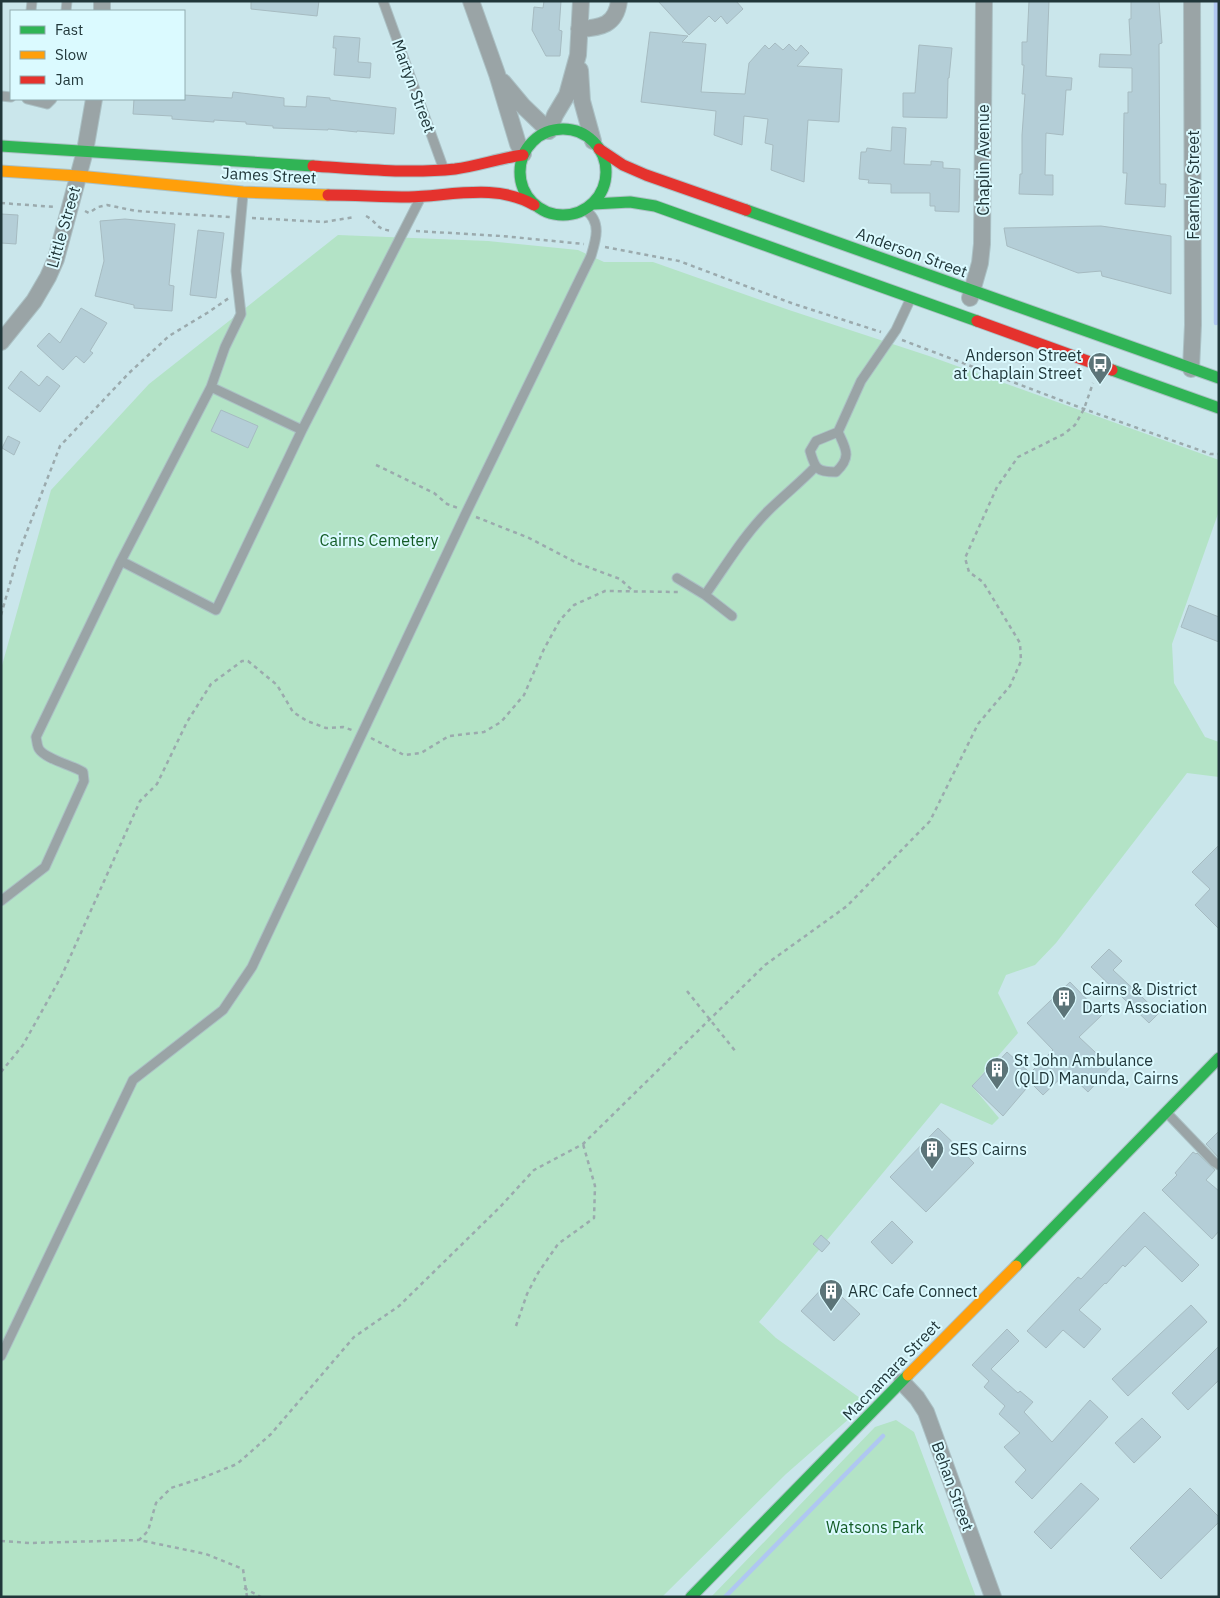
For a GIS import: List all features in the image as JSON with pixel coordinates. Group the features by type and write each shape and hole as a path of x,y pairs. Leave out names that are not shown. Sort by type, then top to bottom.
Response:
{"main road":[{"path":"561,129 583,134 596,145 604,161 606,174 601,193 589,207 578,213 563,216 548,213 534,205 525,193 520,178 523,155 534,140 549,131 561,129"},
{"name":"Anderson Street","path":"596,145 634,171 1219,378"},
{"name":"James Street","path":"1,146 378,170 444,170 469,167 511,156 523,155"},
{"name":"James Street","path":"1,171 78,176 244,192 422,196 493,192 516,197 534,205"},
{"path":"589,207 630,202 655,206 1219,408"},
{"name":"Macnamara Street","path":"691,1597 1219,1058"}],"street":[{"path":"471,1 523,155"},
{"path":"581,1 578,55 582,101 596,145"},
{"path":"579,29 594,29 608,22 616,16 620,1"},
{"name":"Chaplin Avenue","path":"963,316 980,263 982,244 984,1"},
{"name":"Fearnley Street","path":"1191,369 1193,324 1192,1"},
{"path":"497,74 523,106 549,131 555,115 567,95 578,55"},
{"name":"Little Street","path":"1,342 26,312 48,277 56,259 85,151 94,100"},
{"name":"Behan Street","path":"902,1382 917,1398 926,1412 994,1597"}],"lane":[{"name":"Martyn Street","path":"384,1 444,170"},
{"path":"31,100 47,104 51,100"},
{"path":"1,901 45,867 84,781 83,772 74,766 46,756 38,748 36,737 120,561 211,386 225,347 240,314 236,271 244,192"},
{"path":"120,561 216,610 302,430 422,196"},
{"path":"1,1356 133,1080 223,1010 252,967 466,512 590,256 594,245 596,226 589,207"},
{"path":"838,432 847,453 844,465 836,472 823,472 813,464 810,451 816,440 838,432 861,381 892,336 911,298"},
{"path":"211,386 302,430"},
{"path":"705,595 742,542 767,512 816,466"},
{"path":"677,578 705,595 732,616"},
{"path":"1166,1111 1219,1165"}],"path":[{"path":"1,203 71,208 89,213 98,207 107,206 136,211 324,222 359,216"},
{"path":"364,216 370,218 379,228 391,231 404,230 502,236 594,245 679,261 794,304 892,336 1084,409 1202,451 1219,454"},
{"path":"1,615 19,552 60,446 129,373 169,336 208,313 238,291"},
{"path":"139,1540 148,1531 156,1503 171,1488 237,1464 271,1434 354,1337 400,1306 534,1170 583,1144 766,965 846,906 930,821 978,724 1010,686 1022,662 1020,643 983,582 970,572 966,558 997,487 1018,457 1064,434 1075,425 1084,409 1100,365"},
{"path":"376,465 434,493 447,504 529,538 577,563 620,580 634,592"},
{"path":"1,1072 24,1045 62,975 140,801 156,784 187,722 210,684 242,661 248,661 277,684 293,712 307,722 326,728 343,726 362,733 404,755 421,753 449,736 484,732 501,722 524,695 544,649 560,620 574,604 605,591 678,592 705,595"},
{"path":"687,991 736,1052"},
{"path":"516,1326 527,1294 558,1244 594,1218 595,1186 583,1144"},
{"path":"1,1541 30,1543 139,1540 206,1554 243,1569 244,1588 247,1597"},
{"path":"244,1588 261,1597"}],"green space":[{"name":"Cairns Cemetery","path":"338,235 488,241 578,250 604,262 653,262 789,310 929,356 1219,460 1219,511 1172,644 1174,683 1205,737 1219,742 1219,777 1187,773 1056,943 1035,965 1006,975 998,993 1018,1033 972,1086 999,1118 992,1125 941,1103 759,1322 776,1338 867,1403 786,1474 662,1597 1,1597 1,669 51,490 149,384"},
{"name":"Watsons Park","path":"896,1420 914,1432 976,1597 711,1597 875,1427"}],"building":[{"path":"251,1 319,1 317,16 251,9"},
{"path":"544,1 561,1 559,30 562,31 560,56 546,56 532,30 534,7 543,8"},
{"path":"658,1 736,1 743,9 727,24 721,16 715,22 709,16 689,35"},
{"path":"1029,1 1049,1 1046,76 1072,78 1071,90 1066,90 1063,135 1046,133 1045,175 1053,175 1053,195 1019,194 1020,174 1022,174 1025,94 1022,94 1024,65 1022,65 1022,42 1027,42"},
{"path":"1131,1 1159,1 1162,43 1159,44 1160,184 1166,184 1165,207 1125,204 1127,173 1123,173 1124,113 1128,113 1128,92 1132,92 1132,68 1099,67 1100,54 1131,55 1129,19 1131,19"},
{"path":"650,32 688,36 682,42 706,44 701,92 745,94 749,63 765,45 769,49 775,43 783,50 789,44 796,51 801,45 809,53 797,66 842,69 839,122 808,120 804,182 771,170 773,145 765,143 768,119 744,116 742,145 714,135 716,111 641,102"},
{"path":"334,36 360,38 358,62 371,63 370,78 334,75 336,48 333,48"},
{"path":"919,45 952,48 948,78 947,118 903,117 903,93 915,93"},
{"path":"233,92 284,98 284,106 306,107 307,96 396,108 394,134 328,129 273,128 273,126 246,124 246,122 214,120 214,122 172,119 172,116 133,114 134,100 185,100 185,95 232,98"},
{"path":"892,127 906,128 904,164 931,165 931,161 943,162 943,168 960,169 959,212 935,211 935,206 930,206 930,193 891,193 891,184 868,183 869,180 859,179 861,152 866,152 867,148 891,151"},
{"path":"1,214 18,215 16,244 1,243"},
{"path":"125,219 175,224 169,285 174,286 172,311 134,308 134,305 95,296 104,261 100,221"},
{"path":"1101,226 1171,236 1171,294 1102,276 1101,271 1078,273 1007,246 1004,228"},
{"path":"198,230 224,233 216,298 190,295"},
{"path":"81,308 107,323 90,351 93,353 84,363 76,356 63,370 37,346 49,333 60,343"},
{"path":"21,371 39,386 47,376 60,386 40,412 8,388"},
{"path":"221,410 258,426 248,448 211,431"},
{"path":"8,436 20,442 14,455 2,448"},
{"path":"1189,605 1219,617 1219,642 1181,627"},
{"path":"1219,845 1219,929 1195,905 1210,889 1192,872"},
{"path":"1109,949 1122,961 1113,970 1159,1013 1149,1023 1091,967"},
{"path":"1070,982 1102,1015 1079,1037 1111,1067 1088,1092 1067,1072 1043,1095 1031,1083 1003,1116 972,1086 1007,1052 1030,1073 1053,1050 1027,1023"},
{"name":"SES Cairns","path":"938,1128 974,1163 926,1212 890,1177"},
{"path":"1219,1131 1219,1158 1206,1144"},
{"path":"1193,1152 1197,1153 1215,1170 1206,1180 1219,1191 1219,1231 1212,1239 1162,1190 1177,1175 1175,1173"},
{"path":"1144,1212 1199,1265 1182,1282 1145,1246 1125,1267 1123,1265 1079,1310 1101,1329 1084,1348 1063,1330 1046,1348 1027,1331 1078,1277 1081,1279"},
{"path":"892,1221 913,1242 892,1264 871,1242"},
{"path":"821,1235 830,1243 822,1252 813,1244"},
{"name":"ARC Cafe Connect","path":"827,1283 860,1314 834,1341 801,1311"},
{"path":"1191,1305 1207,1322 1128,1396 1112,1379"},
{"path":"1007,1329 1019,1341 991,1369 1018,1393 1020,1391 1033,1402 1024,1412 1052,1442 1090,1400 1108,1417 1032,1499 1015,1482 1026,1470 1004,1447 1020,1433 999,1414 1005,1406 984,1387 989,1381 972,1365"},
{"path":"1219,1346 1219,1380 1188,1410 1172,1393"},
{"path":"1142,1418 1161,1437 1134,1463 1115,1443"},
{"path":"1081,1483 1099,1499 1051,1549 1034,1532"},
{"path":"1190,1488 1219,1517 1219,1522 1161,1579 1130,1548"}],"waterway":[{"path":"1216,1 1216,323"},
{"path":"725,1597 883,1436"}],"traffic: fast":[{"path":"563,129 580,132 594,141 603,155 606,172 603,189 594,203 580,212 563,215 546,212 532,203 523,189 520,172 523,155 532,141 546,132 563,129"},
{"path":"1,146 313,166"},
{"path":"593,204 630,202 655,206 977,321"},
{"path":"746,210 1219,378"},
{"path":"1112,370 1219,408"},
{"path":"1016,1266 1219,1058"},
{"path":"691,1597 908,1375"}],"traffic: slow":[{"path":"1,171 78,176 243,192 328,195"},
{"path":"908,1375 1016,1266"}],"traffic: jam":[{"path":"599,149 623,165 646,175 746,210"},
{"path":"313,166 420,171 464,168 523,155"},
{"path":"328,195 409,197 473,192 505,194 520,198 534,205"},
{"path":"977,321 1112,370"}],"place":[{"name":"Anderson Street at Chaplain Street","path":"1100,385"},
{"name":"Cairns & District Darts Association","path":"1064,1019"},
{"name":"St John Ambulance (QLD) Manunda, Cairns","path":"997,1090"},
{"name":"SES Cairns","path":"932,1170"},
{"name":"ARC Cafe Connect","path":"831,1312"}]}
